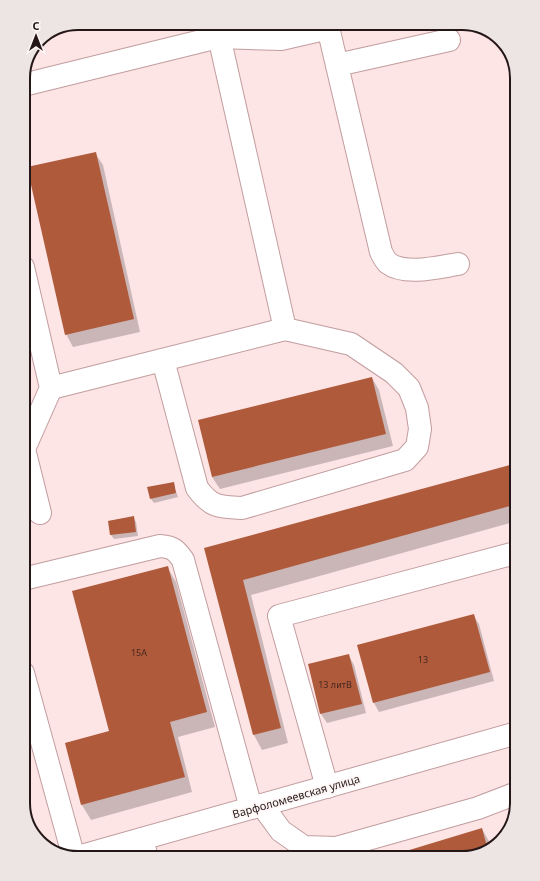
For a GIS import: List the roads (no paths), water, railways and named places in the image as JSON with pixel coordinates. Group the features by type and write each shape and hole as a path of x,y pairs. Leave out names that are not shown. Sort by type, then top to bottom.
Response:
{"street":[{"path":"30,83 217,30 281,39 314,30"},
{"path":"217,30 285,329"},
{"path":"329,30 381,252 388,262 401,269 421,269 458,264"},
{"path":"337,65 449,40"},
{"path":"30,297 51,388 30,435"},
{"path":"51,388 285,329 351,344 394,373 409,388 417,408 420,429 416,447 405,460 242,508 220,507 205,500 197,488 163,360"},
{"path":"30,473 40,513"},
{"path":"30,577 160,546 170,547 178,552 183,560 256,807 281,831 304,847 336,848 478,808 510,796"},
{"path":"326,787 279,616 510,554"},
{"path":"30,698 72,850"},
{"name":"Варфоломеевская улица","path":"123,851 144,848 256,807 510,735"}]}
